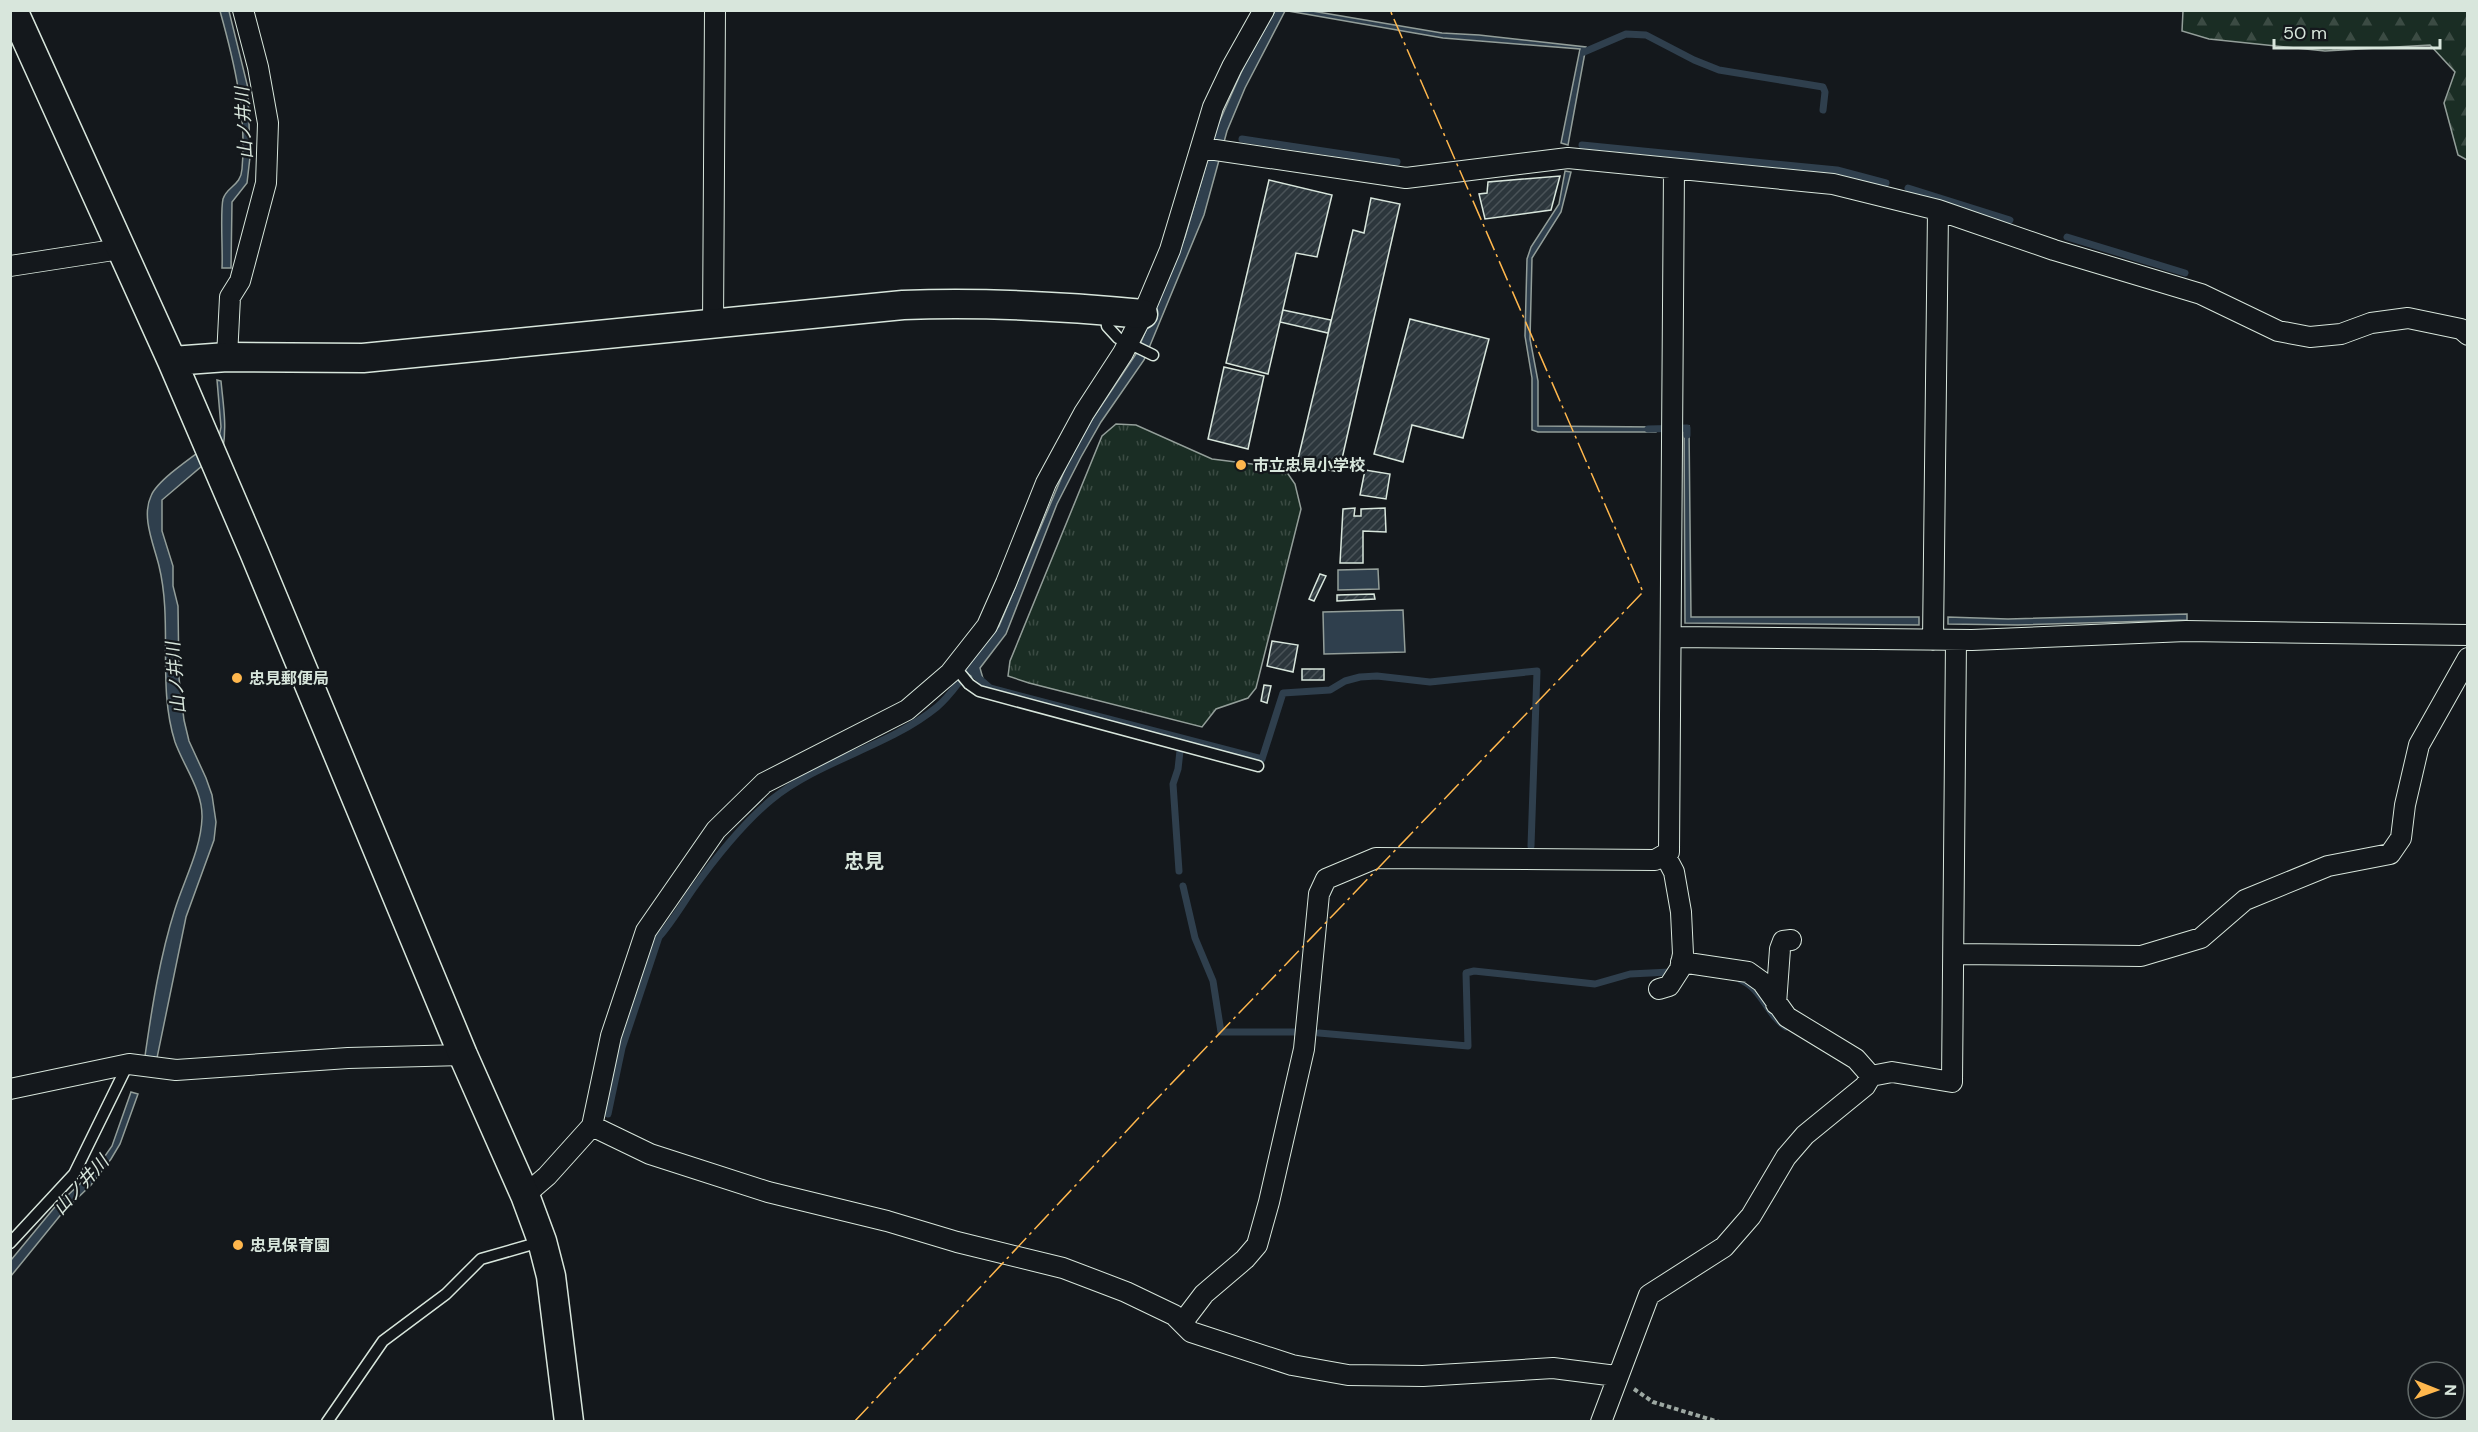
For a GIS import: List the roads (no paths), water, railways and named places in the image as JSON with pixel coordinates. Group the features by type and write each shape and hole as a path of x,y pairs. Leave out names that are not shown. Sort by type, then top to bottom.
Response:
{"street":[{"path":"13,10 172,361 463,1055 525,1196 542,1241 551,1276 569,1422"},
{"path":"227,357 230,297 240,281 266,183 268,123 258,67 243,10"},
{"path":"714,324 716,10"},
{"path":"525,1196 547,1176 592,1126 611,1036 646,931 716,830 764,783 907,710 955,667 987,626 1046,483 1084,413 1132,345 1170,250 1213,107 1264,10"},
{"path":"1202,148 1406,178 1568,158 1833,184 1938,210 2054,250 2201,294 2278,331 2310,337 2341,334 2371,323 2408,318 2461,329 2468,335"},
{"path":"1182,1323 1204,1294 1245,1259 1257,1245 1304,1049 1319,894 1326,879 1376,858 1655,860 1669,852 1674,169"},
{"path":"1933,640 1938,210"},
{"path":"10,267 120,249"},
{"path":"172,361 227,357 363,358 830,311 926,304 1057,306 1143,314"},
{"path":"1671,637 1956,640 2055,638 2186,631 2468,635"},
{"path":"1870,1076 1892,1072 1952,1082 1956,640"},
{"path":"1954,954 2141,956 2200,938 2245,900 2328,866 2390,854 2401,838 2405,805 2418,745 2468,658"},
{"path":"1659,989 1669,986 1680,969 1681,962 1681,912 1674,872 1665,855"},
{"path":"1776,1004 1780,949 1783,941 1791,940"},
{"path":"1681,962 1748,972 1762,982 1787,1017 1856,1059 1870,1076"},
{"path":"10,1089 129,1064 176,1070 348,1058 463,1055"},
{"path":"1600,1422 1649,1295 1724,1247 1751,1216 1786,1158 1805,1135 1865,1086 1870,1076"},
{"path":"592,1126 650,1154 768,1192 1063,1268 1126,1292 1174,1315 1191,1332 1292,1365 1348,1375 1423,1376 1553,1368 1616,1376"}],"lane":[{"path":"1105,310 1107,326 1118,338 1153,355"},
{"path":"955,667 969,684 980,691 1258,766"},
{"path":"10,1243 74,1174 129,1064"},
{"path":"327,1422 383,1341 446,1294 482,1259 542,1241"}],"water":[{"name":"山ノ井川","path":"220,11 229,11 248,88 250,157 247,183 232,202 231,268 222,268 222,205 225,195 237,183 241,175 243,129 238,88"},
{"path":"1275,11 1285,11 1245,88 1227,131 1204,215 1144,360 1101,422 1057,504 1006,634 980,668 984,682 964,670 999,626 1068,462 1093,418 1136,354 1185,237 1217,127 1244,66"},
{"path":"1288,11 1312,11 1442,33 1586,47 1568,145 1561,143 1580,49 1443,38"},
{"path":"1565,171 1571,172 1561,212 1532,258 1530,339 1538,381 1538,426 1657,427 1656,432 1538,432 1532,430 1532,378 1525,336 1527,259 1531,247 1559,204"},
{"name":"山ノ井川","path":"217,380 221,381 224,406 223,448 162,500 162,531 173,566 173,586 178,606 179,678 184,720 189,741 212,795 216,822 214,840 186,917 157,1058 145,1056 157,982 170,927 199,841 202,818 199,798 175,742 170,721 167,699 163,588 147,513 151,496 162,481 219,437 221,427"},
{"path":"1684,426 1689,426 1691,617 1919,617 1919,625 1685,623"},
{"path":"1378,569 1379,589 1338,590 1338,570"},
{"path":"1403,610 1405,652 1324,654 1323,612"},
{"path":"2187,614 2187,620 2018,625 1948,624 1948,617 2008,619"},
{"name":"山ノ井川","path":"131,1092 138,1094 120,1144 111,1159 91,1185 63,1212 11,1276 11,1260 54,1208 96,1169 112,1146"}],"waterway":[{"path":"1584,52 1626,34 1646,35 1719,70 1823,87 1825,92 1823,110"},
{"path":"1242,139 1397,162"},
{"path":"1582,145 1837,170 1886,183"},
{"path":"1908,188 2010,220"},
{"path":"2067,237 2185,273"},
{"path":"1648,429 1687,428 1687,435"},
{"path":"975,675 990,688 1262,759 1283,693 1330,690 1345,681 1360,677 1377,676 1430,682 1537,671 1531,846"},
{"path":"608,1114 622,1048 659,937 720,853 749,820 790,786 918,721 941,703 964,676"},
{"path":"1179,871 1173,784 1180,751"},
{"path":"1183,886 1195,938 1213,981 1221,1032 1297,1032"},
{"path":"1319,1033 1468,1046 1466,973 1474,971 1595,984 1630,974 1670,972"},
{"path":"1741,980 1754,989 1779,1022 1786,1027"}],"place":[{"name":"市立忠見小学校","path":"1241,465"},
{"name":"忠見郵便局","path":"237,678"},
{"name":"忠見保育園","path":"238,1245"}],"district":[{"name":"忠見","path":"864,861"}]}
